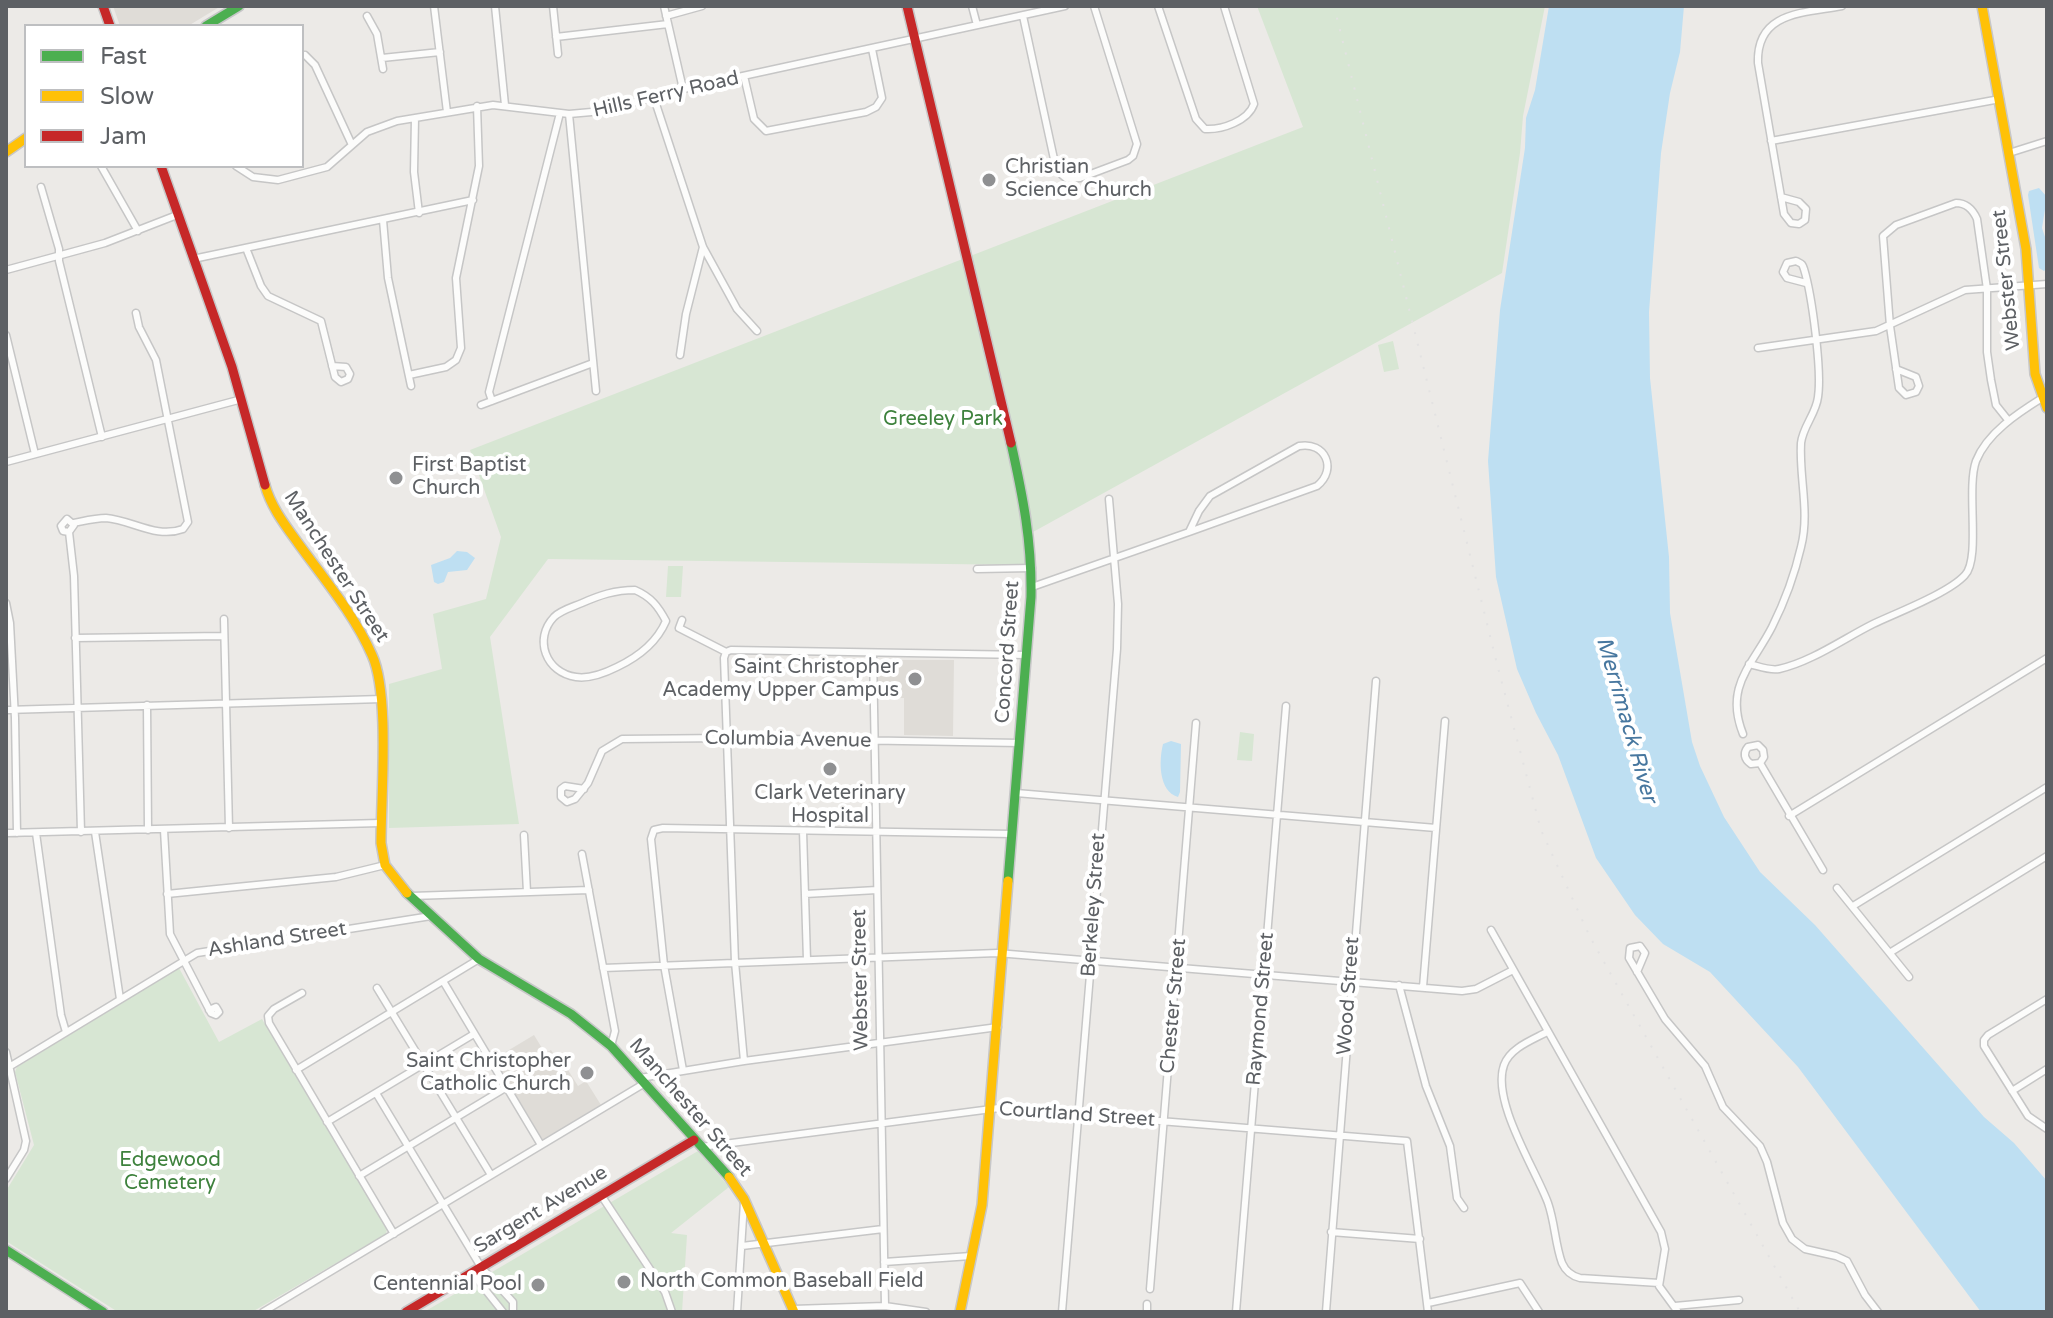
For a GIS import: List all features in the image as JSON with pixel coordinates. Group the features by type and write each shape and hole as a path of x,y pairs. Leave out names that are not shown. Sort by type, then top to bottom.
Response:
{"main road":[{"path":"209,24 239,6"},
{"name":"Concord Street","path":"907,6 1026,508 1032,568 983,1192 960,1312"},
{"name":"Webster Street","path":"1982,6 2026,249 2033,355 2044,403"},
{"path":"6,152 24,139"},
{"name":"Manchester Street","path":"162,168 242,399 268,497 348,611 369,645 378,669 382,699 380,823 385,865 393,879 479,959 555,1003 611,1046 729,1177 744,1199 794,1311"},
{"name":"Sargent Avenue","path":"406,1312 601,1195 698,1143"},
{"path":"6,1250 103,1312"}],"street":[{"path":"434,6 447,112"},
{"path":"495,6 505,105"},
{"path":"553,6 558,54"},
{"path":"664,6 683,89"},
{"path":"556,37 667,20 702,6"},
{"path":"972,6 977,25"},
{"name":"Hills Ferry Road","path":"239,168 253,177 278,180 327,167 372,128 415,118 477,106 505,105 569,114 603,111 683,89 1065,6"},
{"path":"1023,16 1054,159 1058,171 1067,179 1074,179 1128,160 1137,144 1094,6"},
{"path":"1158,6 1196,119 1205,129 1211,130 1242,119 1254,104 1224,6"},
{"path":"1781,197 1805,206 1806,216 1802,222 1795,224 1788,221 1781,197 1758,63 1761,38 1771,25 1786,16 1842,6"},
{"path":"367,16 377,34 383,69"},
{"path":"744,76 754,119 766,131 862,113 876,107 882,98 872,49"},
{"path":"382,58 440,52"},
{"path":"305,55 315,65 352,145"},
{"path":"654,98 703,247 737,309 757,331"},
{"path":"1771,141 2001,99"},
{"path":"409,375 446,367 459,354 461,329 456,278 479,166 477,106"},
{"path":"492,401 489,392 560,113"},
{"path":"569,114 596,391"},
{"path":"415,118 414,172 419,213"},
{"path":"2009,153 2047,141"},
{"path":"104,168 138,231"},
{"path":"41,187 102,437"},
{"path":"193,259 473,200"},
{"path":"1896,369 1916,377 1919,383 1916,392 1910,395 1900,391 1896,369 1890,326 1882,243 1885,233 1896,225 1956,203 1965,205 1977,219 1987,289 1987,352 1991,380 1996,405 2008,420"},
{"path":"6,270 138,231 177,215"},
{"path":"383,220 388,278 411,386"},
{"path":"680,355 686,314 703,247"},
{"path":"246,248 268,296 321,321 332,366"},
{"path":"1743,734 1737,715 1739,683 1774,623 1802,543 1805,511 1801,446 1818,398 1815,340 1806,283"},
{"path":"1758,348 1866,333 1890,326 1954,293 2047,284"},
{"path":"69,532 62,530 62,521 68,519 74,523 106,518 155,531 177,531 186,527 188,515 156,360 139,327 136,313"},
{"path":"6,335 35,454"},
{"path":"481,405 593,363"},
{"path":"6,462 242,399"},
{"path":"1749,664 1776,670 1812,656 1966,575 1974,556 1970,518 1976,461 2008,420 2044,403"},
{"path":"1032,587 1114,559 1317,486 1327,475 1325,454 1313,446 1299,446 1216,492 1206,500 1189,532"},
{"name":"Berkeley Street","path":"1062,1312 1117,649 1118,604 1109,499"},
{"path":"69,532 74,523"},
{"path":"69,532 74,576 81,832"},
{"path":"977,569 1032,568"},
{"path":"666,621 661,633 638,655 604,673 580,678 558,671 546,658 544,634 553,618 607,592 635,590 648,595 666,621 726,652 1026,655"},
{"path":"6,603 10,623 10,710 17,833"},
{"path":"224,619 229,828"},
{"path":"679,628 682,620"},
{"path":"75,638 224,636"},
{"path":"726,652 729,830 735,962 744,1061"},
{"name":"Webster Street","path":"873,653 885,1306"},
{"path":"1789,816 2047,658"},
{"name":"Wood Street","path":"1326,1312 1376,681"},
{"path":"10,710 382,699"},
{"path":"147,705 148,830"},
{"name":"Raymond Street","path":"1236,1312 1286,706"},
{"path":"1423,987 1445,721"},
{"name":"Chester Street","path":"1150,1289 1196,723"},
{"name":"Columbia Avenue","path":"584,789 597,758 606,747 629,739 1020,743"},
{"path":"1760,763 1823,870"},
{"path":"1853,906 2047,787"},
{"path":"1016,793 1436,828"},
{"path":"6,833 380,823"},
{"path":"683,1070 664,965 652,832 663,828 1012,834"},
{"path":"164,830 170,934 209,1010"},
{"path":"803,831 807,960"},
{"path":"95,832 120,999"},
{"path":"36,833 61,1015 66,1032"},
{"path":"524,835 527,892"},
{"path":"582,854 615,1031 611,1046"},
{"path":"1891,952 2047,856"},
{"path":"167,894 327,878 385,865"},
{"path":"1837,888 1909,977"},
{"path":"411,897 589,890"},
{"path":"805,894 877,890"},
{"name":"Ashland Street","path":"9,1067 184,960 209,950 431,916"},
{"path":"1491,930 1661,1232 1665,1249 1659,1283 1662,1290 1677,1309 1739,1300"},
{"path":"603,968 1003,953 1469,990 1513,970"},
{"path":"296,1070 479,959"},
{"path":"1637,972 1665,1019 1705,1066 1723,1107 1765,1154 1779,1212 1792,1239 1805,1249 1847,1261 1878,1312"},
{"path":"443,981 541,1145"},
{"path":"1399,985 1426,1086 1450,1146 1457,1198 1464,1208"},
{"path":"377,988 491,1175"},
{"path":"302,993 274,1009 268,1016 271,1029 394,1234"},
{"path":"2047,999 1984,1040 1984,1046 2033,1122 2047,1129"},
{"path":"263,1312 541,1145 642,1080 683,1070 998,1027"},
{"path":"1547,1032 1510,1055 1504,1065 1503,1083 1521,1147 1548,1203 1564,1267 1580,1278 1659,1283"},
{"path":"327,1122 474,1034"},
{"path":"6,1052 26,1141 24,1150 6,1179"},
{"path":"2012,1091 2047,1069"},
{"path":"359,1176 507,1087"},
{"path":"376,1093 503,1312"},
{"name":"Courtland Street","path":"698,1143 991,1108 1407,1141 1420,1239"},
{"path":"601,1195 665,1292 672,1312"},
{"path":"737,1312 744,1199"},
{"path":"742,1246 883,1229"},
{"path":"1331,1232 1420,1239 1428,1312"},
{"path":"884,1262 971,1256"},
{"path":"476,1270 513,1302 513,1312"},
{"path":"1428,1303 1520,1283 1539,1312"},
{"path":"794,1311 885,1306 926,1312"}],"shaded area":[{"path":"113,6 221,6 191,24 119,24"},
{"name":"Saint Christopher Academy Upper Campus","path":"876,660 954,660 953,736 904,735 904,698 876,698"},
{"path":"534,1035 545,1053 551,1050 578,1086 586,1081 601,1105 543,1140 494,1059"}],"green space":[{"name":"Greeley Park","path":"1257,6 1545,6 1523,116 1502,273 1024,537 1026,565 548,559 490,637 519,824 389,828 389,684 442,669 433,614 486,599 501,537 470,450 1303,127"},
{"path":"1393,341 1399,369 1384,372 1378,345"},
{"path":"668,566 683,566 681,597 666,597"},
{"path":"1240,732 1254,734 1252,761 1237,760"},
{"name":"Edgewood Cemetery","path":"179,968 219,1042 262,1019 387,1229 386,1234 252,1312 118,1312 6,1241 6,1191 34,1145 15,1072 17,1067"},
{"path":"698,1151 729,1187 671,1233 687,1235 682,1312 424,1312"}],"water":[{"name":"Merrimack River","path":"1549,6 1684,6 1680,52 1661,153 1649,312 1650,378 1669,557 1670,613 1692,742 1700,766 1724,817 1760,872 1815,925 1984,1117 2014,1143 2047,1181 2047,1312 1981,1312 1798,1067 1710,972 1663,944 1635,915 1596,858 1558,755 1517,669 1496,577 1488,461 1500,310 1525,148 1526,118 1535,90"},
{"path":"2039,188 2047,197 2042,228 2047,243 2047,268 2044,271 2039,268 2028,195 2029,191"},
{"path":"457,551 467,552 475,558 467,570 448,572 444,582 434,582 431,565 450,558"},
{"path":"1171,741 1181,744 1178,797 1171,794 1162,774 1163,744"}],"railway":[{"path":"1334,6 1541,830 1590,937 1800,1312"}],"traffic: fast":[{"path":"209,24 239,6"},
{"path":"1008,881 1031,597 1026,520 1011,443"},
{"path":"407,893 479,959 571,1014 611,1046 729,1177"},
{"path":"6,1250 103,1312"}],"traffic: slow":[{"path":"1982,6 2026,249 2035,374 2047,408"},
{"path":"6,152 24,139"},
{"path":"265,485 279,516 348,611 365,640 378,672 383,719 381,843 385,865 407,893"},
{"path":"960,1312 982,1205 1008,881"},
{"path":"729,1177 744,1199 794,1312"}],"traffic: jam":[{"path":"103,6 109,24"},
{"path":"907,6 1011,443"},
{"path":"162,168 232,367 265,485"},
{"path":"406,1312 694,1140"}],"place":[{"name":"Christian Science Church","path":"989,180"},
{"name":"First Baptist Church","path":"396,478"},
{"name":"Saint Christopher Academy Upper Campus","path":"915,679"},
{"name":"Clark Veterinary Hospital","path":"830,769"},
{"name":"Saint Christopher Catholic Church","path":"587,1073"},
{"name":"North Common Baseball Field","path":"624,1282"},
{"name":"Centennial Pool","path":"538,1285"}]}
